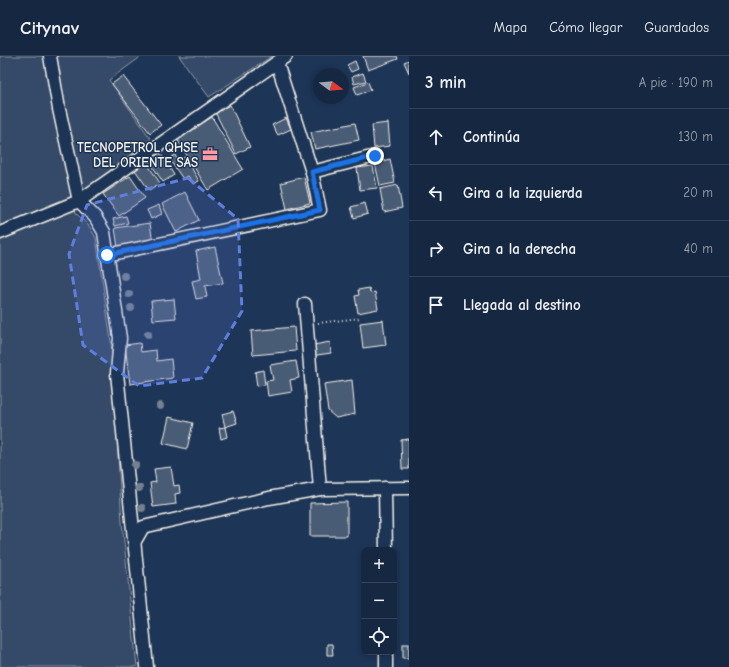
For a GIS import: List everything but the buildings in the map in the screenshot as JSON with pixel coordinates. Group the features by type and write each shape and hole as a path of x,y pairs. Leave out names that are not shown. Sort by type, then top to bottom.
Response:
{"street":[{"path":"50,56 59,109 79,201 95,217 104,232 120,338 117,373 147,667"},
{"path":"0,233 79,201 282,59 312,172 320,210 107,255"},
{"path":"312,172 375,156"},
{"path":"305,304 320,489"},
{"path":"385,488 386,547"},
{"path":"135,541 143,527 269,498 320,489 409,488"},
{"path":"132,513 143,527"},
{"path":"386,655 386,667"}],"path":[{"path":"307,324 360,318"}],"highlighted area":[{"path":"188,178 238,219 242,311 202,378 139,386 83,345 69,254 87,205"}],"shaded area":[{"path":"0,56 142,56 109,80 151,139 73,199 76,213 89,226 96,238 111,341 122,522 137,667 0,667"},
{"path":"179,56 272,56 209,97"}],"place":[{"name":"TECNOPETROL QHSE DEL ORIENTE SAS","path":"210,154"}],"route":[{"path":"107,255 320,210 312,172 375,156"}]}
